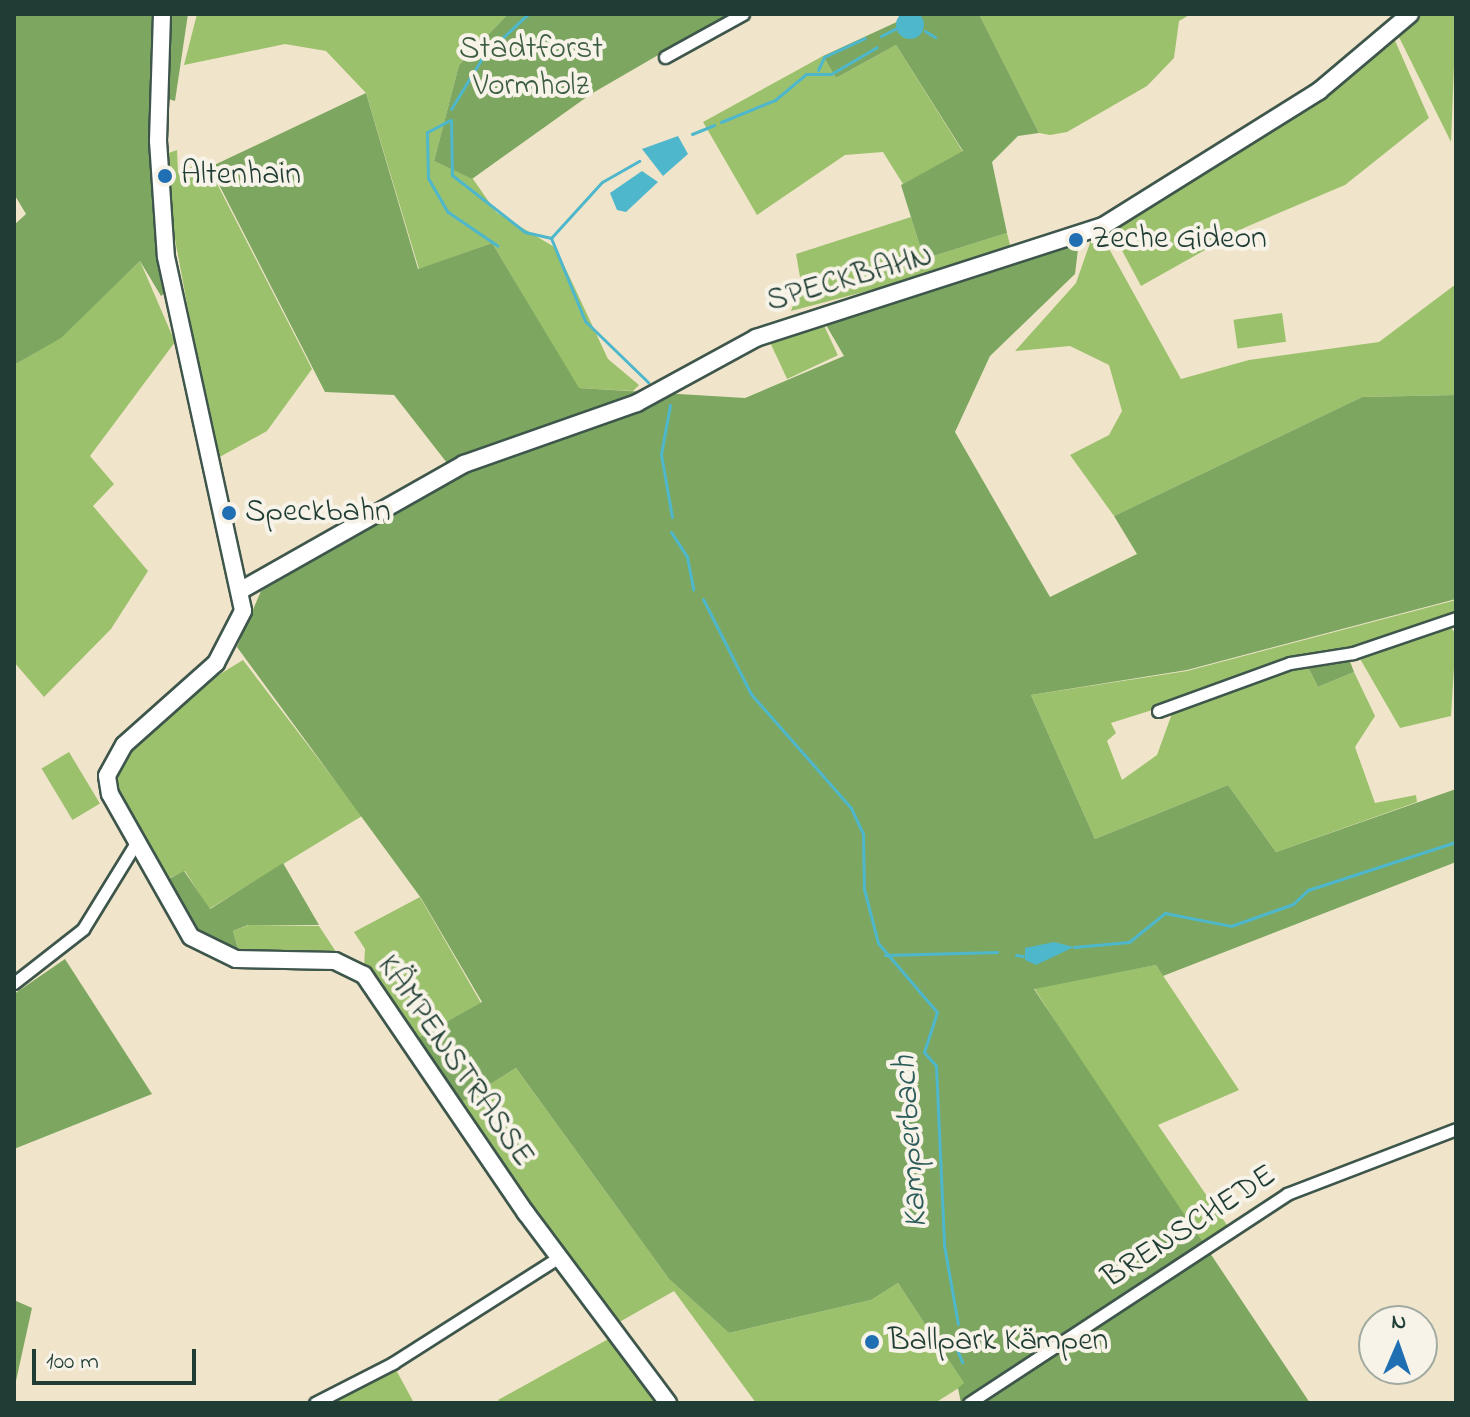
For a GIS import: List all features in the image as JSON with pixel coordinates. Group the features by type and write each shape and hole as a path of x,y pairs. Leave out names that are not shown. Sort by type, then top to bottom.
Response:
{"street":[{"name":"KÄMPENSTRASSE","path":"162,14 158,141 166,257 243,589 230,647 124,745 107,776 134,846 179,924 202,944 252,961 345,963 364,975 558,1258 668,1403"},
{"path":"665,57 743,14"},
{"name":"SPECKBAHN","path":"243,589 464,464 637,403 756,338 1103,226 1319,91 1410,14"},
{"path":"1158,711 1276,667 1353,653 1456,618"},
{"path":"14,983 83,929 134,846"},
{"name":"BRENSCHEDE","path":"969,1403 1287,1194 1456,1129"},
{"path":"315,1403 381,1370 558,1258"}],"green space":[{"path":"14,14 158,14 150,145 165,293 161,296 140,261 61,338 14,365 14,225 26,214 14,194"},
{"path":"168,14 188,14 175,101 165,98"},
{"path":"197,14 508,14 459,65 434,161 473,179 496,212 556,248 608,359 639,385 633,391 578,388 492,243 419,269 366,93 326,51 285,44 184,65"},
{"name":"Stadtforst Vormholz","path":"508,14 729,14 591,94 472,179 434,161 459,65"},
{"path":"914,14 979,14 1039,133 1018,136 992,162 1007,233 924,259 901,185 963,151 896,45 836,78 823,56"},
{"path":"979,14 1191,14 1179,21 1174,58 1147,86 1067,132 1050,135 1039,133"},
{"path":"1416,14 1456,14 1451,142 1396,31"},
{"path":"1393,36 1429,118 1345,185 1246,227 1141,286 1110,228"},
{"path":"896,45 963,152 903,184 883,152 845,155 757,215 703,122 823,56 836,78"},
{"path":"366,93 418,269 492,243 579,388 745,398 844,356 822,318 972,279 1079,241 1075,274 990,356 955,432 1050,597 1137,554 1114,516 1362,397 1456,395 1456,599 1187,670 1031,695 1095,839 1228,785 1276,852 1456,789 1456,862 1163,976 1156,965 1034,989 1310,1403 961,1403 958,1388 964,1383 898,1283 871,1300 729,1333 669,1279 516,1068 457,1105 414,1040 482,1002 421,898 237,647 261,591 458,477 394,395 325,392 210,167"},
{"path":"177,150 178,173 201,163 209,168 312,369 267,431 216,459 168,202 166,154"},
{"path":"911,217 924,259 1007,233 1012,253 791,311 801,283 796,254"},
{"path":"1102,236 1181,379 1249,360 1379,342 1456,284 1456,395 1362,397 1114,516 1070,455 1109,435 1122,411 1109,365 1070,346 1015,351 1076,283 1091,240"},
{"path":"140,261 175,342 90,456 114,484 93,506 148,571 111,629 44,697 14,662 14,365 61,337"},
{"path":"1282,313 1286,342 1238,349 1233,320"},
{"path":"821,319 838,355 787,379 770,343"},
{"path":"1456,600 1456,614 1111,723 1116,733 1107,741 1122,780 1157,755 1174,708 1306,663 1318,687 1354,672 1375,716 1355,747 1375,803 1416,795 1417,802 1276,852 1228,785 1095,839 1031,695 1187,671"},
{"path":"1447,623 1456,634 1451,716 1400,728 1359,657"},
{"path":"1348,656 1354,672 1318,687 1306,663"},
{"path":"243,660 362,816 209,909 185,871 162,881 119,805 114,777 120,760 189,693"},
{"path":"69,752 100,803 72,820 42,768"},
{"path":"283,863 319,925 248,925 233,931 240,956 203,941 162,882 184,871 210,909"},
{"path":"420,897 481,1003 414,1040 364,968 365,949 354,932"},
{"path":"249,925 319,926 340,958 240,956 233,931"},
{"path":"65,959 152,1094 14,1149 14,994"},
{"path":"1156,965 1239,1090 1158,1125 1229,1228 1200,1246 1034,988"},
{"path":"516,1068 669,1279 729,1333 871,1300 898,1283 965,1384 935,1403 756,1403 674,1291 616,1324 457,1105"},
{"path":"14,1300 32,1308 14,1390"},
{"path":"612,1337 662,1403 500,1403 498,1400"},
{"path":"395,1368 414,1403 322,1403"}],"water":[{"path":"910,11 920,15 924,25 920,35 910,39 900,35 896,25 900,15"},
{"path":"678,136 688,154 663,176 642,149"},
{"path":"642,171 658,182 626,212 617,210 610,193"},
{"path":"1054,942 1074,947 1036,965 1025,960 1025,948"}],"waterway":[{"name":"Kamperbach","path":"451,109 484,55 528,14"},
{"path":"881,36 897,28"},
{"path":"925,31 935,37"},
{"path":"818,70 824,57 865,38"},
{"path":"721,122 775,100 806,74 831,74 877,47"},
{"path":"450,120 427,132 428,178 448,212 498,246"},
{"name":"Kamperbach","path":"451,120 452,175 525,232 551,238 585,321 648,382"},
{"path":"692,134 714,125"},
{"path":"551,238 602,182 639,161"},
{"name":"Kamperbach","path":"670,405 661,454 672,517"},
{"name":"Kamperbach","path":"671,532 687,557 693,589"},
{"name":"Kamperbach","path":"703,599 751,694 851,808 863,834 864,889 878,943 937,1012 924,1052 936,1066 944,1245 958,1324"},
{"path":"1074,947 1129,942 1165,913 1231,926 1293,904 1308,890 1456,842"},
{"path":"885,955 997,952"},
{"path":"1016,955 1023,956"},
{"name":"Kamperbach","path":"954,1342 962,1362"}],"place":[{"name":"Altenhain","path":"165,176"},
{"name":"Zeche Gideon","path":"1076,240"},
{"name":"Speckbahn","path":"229,513"},
{"name":"Ballpark Kämpen","path":"872,1342"}]}
